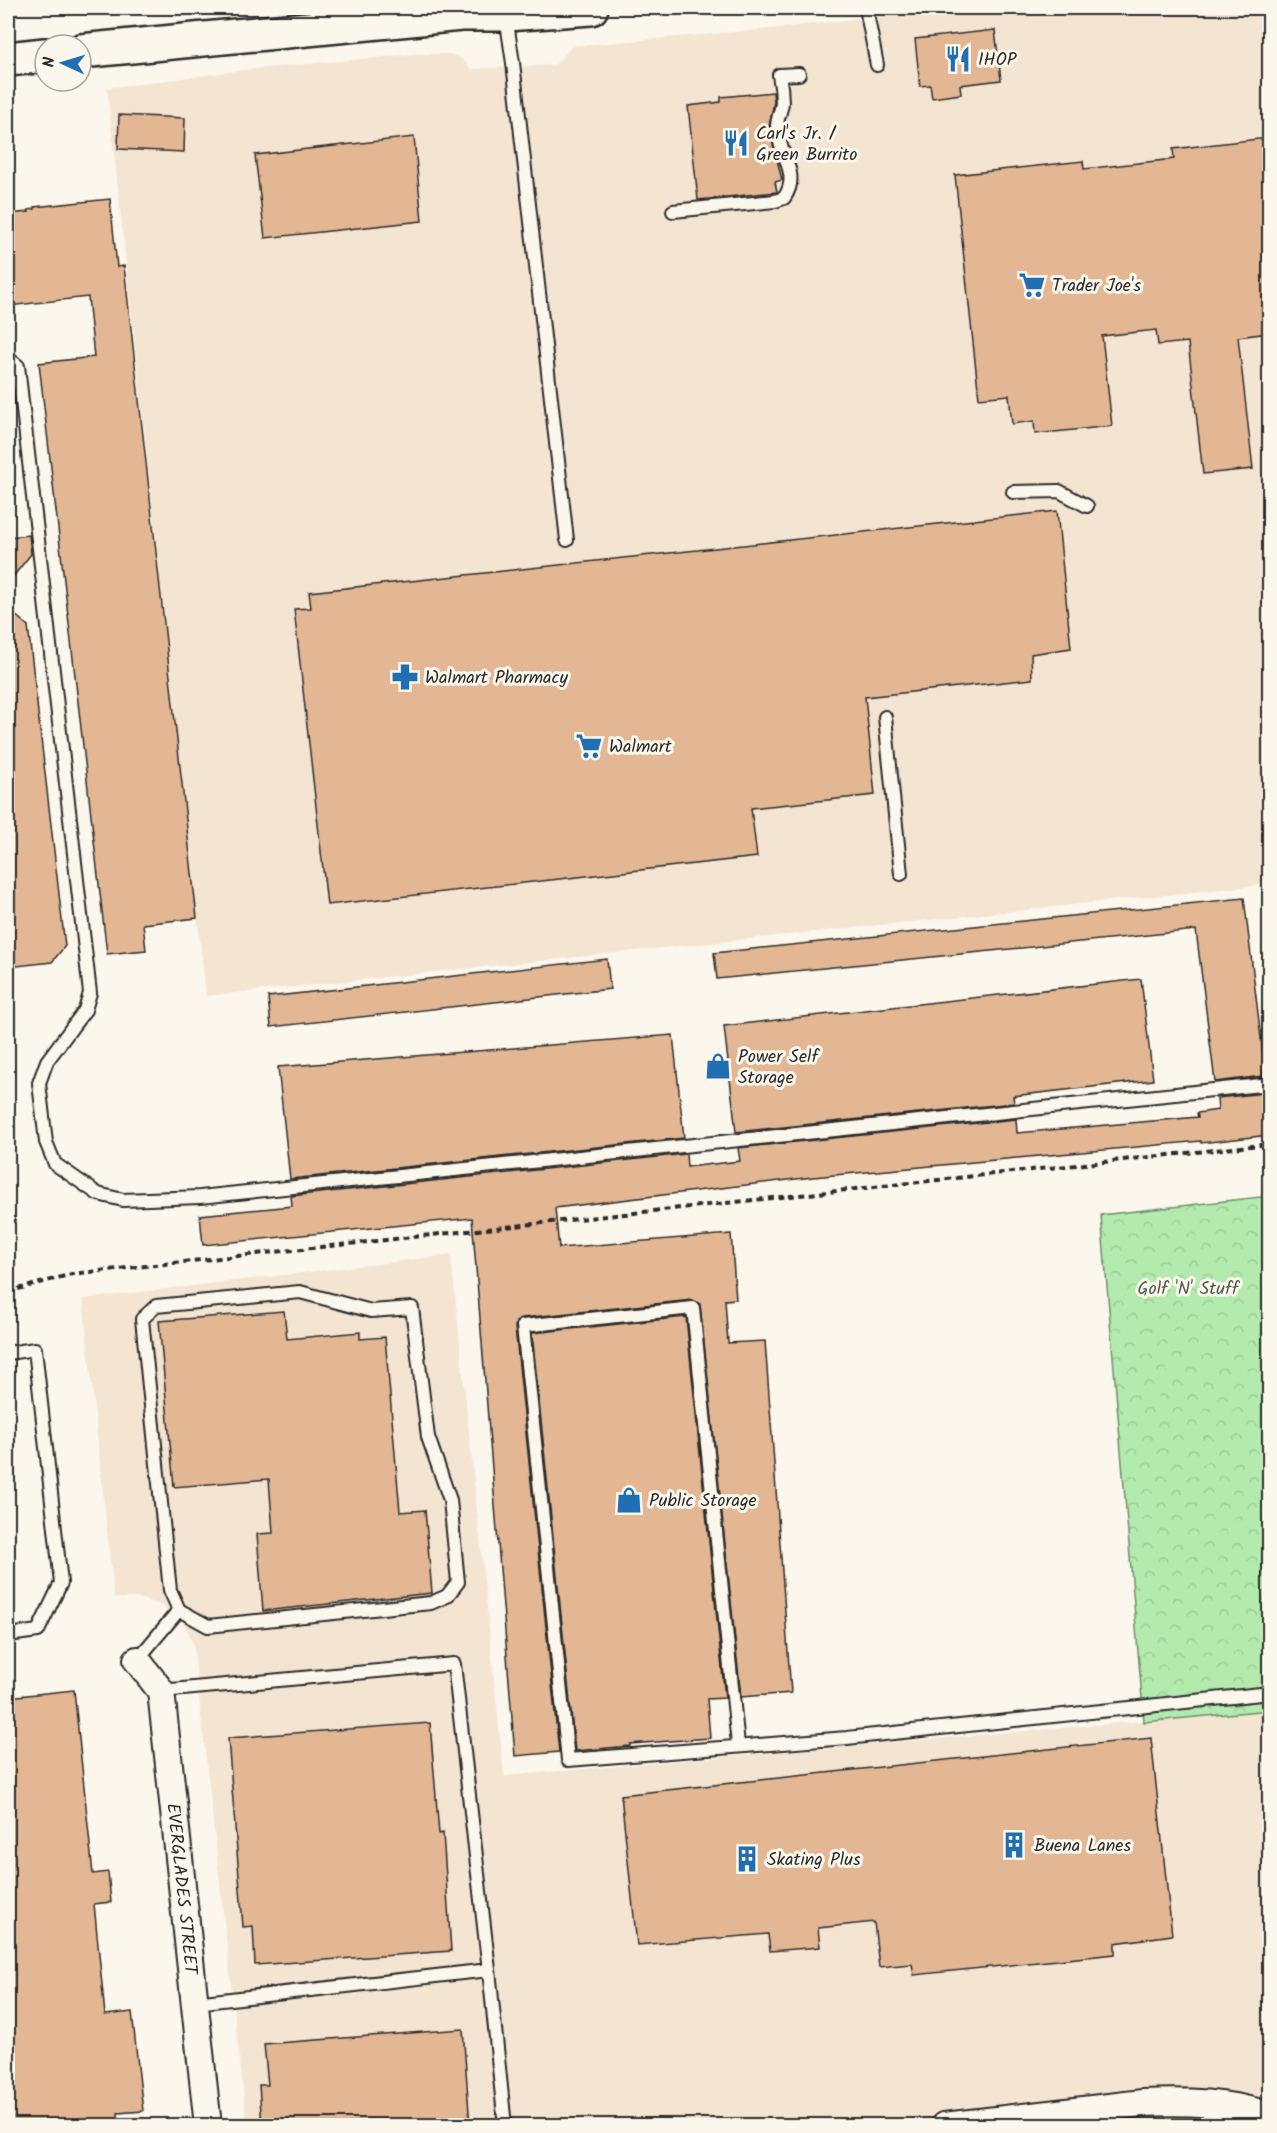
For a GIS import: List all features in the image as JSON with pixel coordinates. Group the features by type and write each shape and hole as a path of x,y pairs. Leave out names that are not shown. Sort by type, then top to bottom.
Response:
{"main road":[{"path":"93,50 505,10 591,8"},
{"path":"8,59 33,56"}],"street":[{"path":"137,1660 161,1691"},
{"name":"EVERGLADES STREET","path":"161,1691 208,2126"},
{"path":"944,2126 998,2122 1174,2101 1233,2107 1269,2116"}],"lane":[{"path":"866,8 877,65"},
{"path":"505,10 567,540"},
{"path":"673,211 774,201 784,198 789,191 791,171 779,143 777,125 782,95 779,75 799,74"},
{"path":"8,358 18,366 90,993 85,1010 47,1061 39,1083 46,1142 55,1164 98,1194 123,1200 200,1197 1269,1084"},
{"path":"1013,492 1059,491 1087,506"},
{"path":"885,717 901,874"},
{"path":"300,1292 371,1311 412,1308 428,1437 450,1500 458,1582 447,1596 431,1603 208,1626 179,1610 170,1590 142,1319 156,1306 300,1292"},
{"path":"738,1745 693,1308 523,1326 568,1760 847,1738 1269,1693"},
{"path":"8,1353 35,1349 61,1583 38,1631 8,1635"},
{"path":"137,1660 179,1610"},
{"path":"161,1691 454,1664 505,2126"},
{"path":"195,2003 489,1970"}],"path":[{"path":"8,1292 72,1274 1269,1144"}],"shaded area":[{"path":"942,8 1269,8 1269,884 206,996 107,88 245,70 416,54 451,54 462,59 471,69 555,65 572,46 782,28"},
{"path":"451,1255 504,1776 1269,1710 1269,2125 247,2125 193,1643 183,1622 160,1605 138,1598 114,1598 83,1299"}],"green space":[{"name":"Golf 'N' Stuff","path":"1269,1196 1269,1710 1144,1722 1101,1215"}],"building":[{"name":"IHOP","path":"995,30 1001,80 960,85 961,94 932,98 930,85 920,86 915,39"},
{"name":"Carl's Jr. / Green Burrito","path":"773,92 774,102 769,127 782,180 775,182 777,192 698,200 688,106 721,102 721,97"},
{"path":"119,115 185,118 184,152 118,149"},
{"path":"414,137 422,221 265,238 255,155"},
{"path":"1267,138 1269,157 1269,333 1238,337 1253,469 1203,474 1188,342 1158,345 1156,330 1102,336 1112,426 1035,434 1034,421 1012,424 1009,395 979,398 955,175 1083,161 1084,169 1174,159 1173,149"},
{"path":"110,199 117,267 124,266 197,918 143,924 146,950 107,954 39,363 94,357 88,297 8,306 8,214 29,212 28,210 35,209 34,207"},
{"name":"Walmart","path":"1057,511 1071,648 1031,654 1032,679 865,697 875,795 751,808 757,857 327,905 294,609 311,608 309,592"},
{"path":"29,535 31,554 8,583 8,537"},
{"path":"8,609 28,626 65,946 52,962 8,967"},
{"path":"1244,898 1265,1071 1263,1071 1263,1076 1215,1082 1196,930 717,979 714,953"},
{"path":"607,959 610,989 271,1027 268,997"},
{"path":"1141,979 1153,1080 1013,1096 1014,1103 736,1132 724,1026"},
{"path":"673,1035 684,1138 290,1179 278,1067"},
{"path":"1265,1093 1269,1135 813,1177 555,1208 559,1248 731,1234 736,1299 725,1300 728,1343 765,1341 791,1693 741,1697 700,1304 692,1300 522,1318 516,1322 515,1327 559,1752 515,1756 472,1218 203,1245 200,1215 292,1206 291,1196 686,1154 687,1167 740,1161 738,1148 1016,1119 1017,1133 1198,1117 1197,1113 1218,1110 1217,1098"},
{"path":"284,1311 287,1339 360,1332 360,1339 385,1337 400,1512 425,1510 432,1593 263,1611 257,1534 273,1533 269,1479 174,1487 159,1321"},
{"path":"686,1317 725,1698 707,1699 710,1738 575,1751 532,1333"},
{"path":"74,1690 93,1874 108,1872 111,1902 94,1904 105,2015 132,2012 143,2111 118,2113 119,2126 8,2126 8,1697"},
{"path":"430,1723 439,1834 443,1833 451,1951 255,1965 253,1926 243,1927 228,1738"},
{"name":"Buena Lanes","path":"1151,1738 1172,1935 1115,1943 1115,1954 914,1975 912,1964 879,1967 874,1922 818,1928 820,1947 770,1951 768,1934 637,1945 621,1795"},
{"path":"463,2029 470,2126 262,2126 259,2085 268,2085 264,2044"}],"place":[{"name":"IHOP","path":"958,59"},
{"name":"Carl's Jr. / Green Burrito","path":"736,143"},
{"name":"Trader Joe's","path":"1032,285"},
{"name":"Walmart Pharmacy","path":"405,677"},
{"name":"Walmart","path":"589,746"},
{"name":"Power Self Storage","path":"718,1066"},
{"name":"Public Storage","path":"629,1500"},
{"name":"Buena Lanes","path":"1014,1845"},
{"name":"Skating Plus","path":"747,1859"}]}
